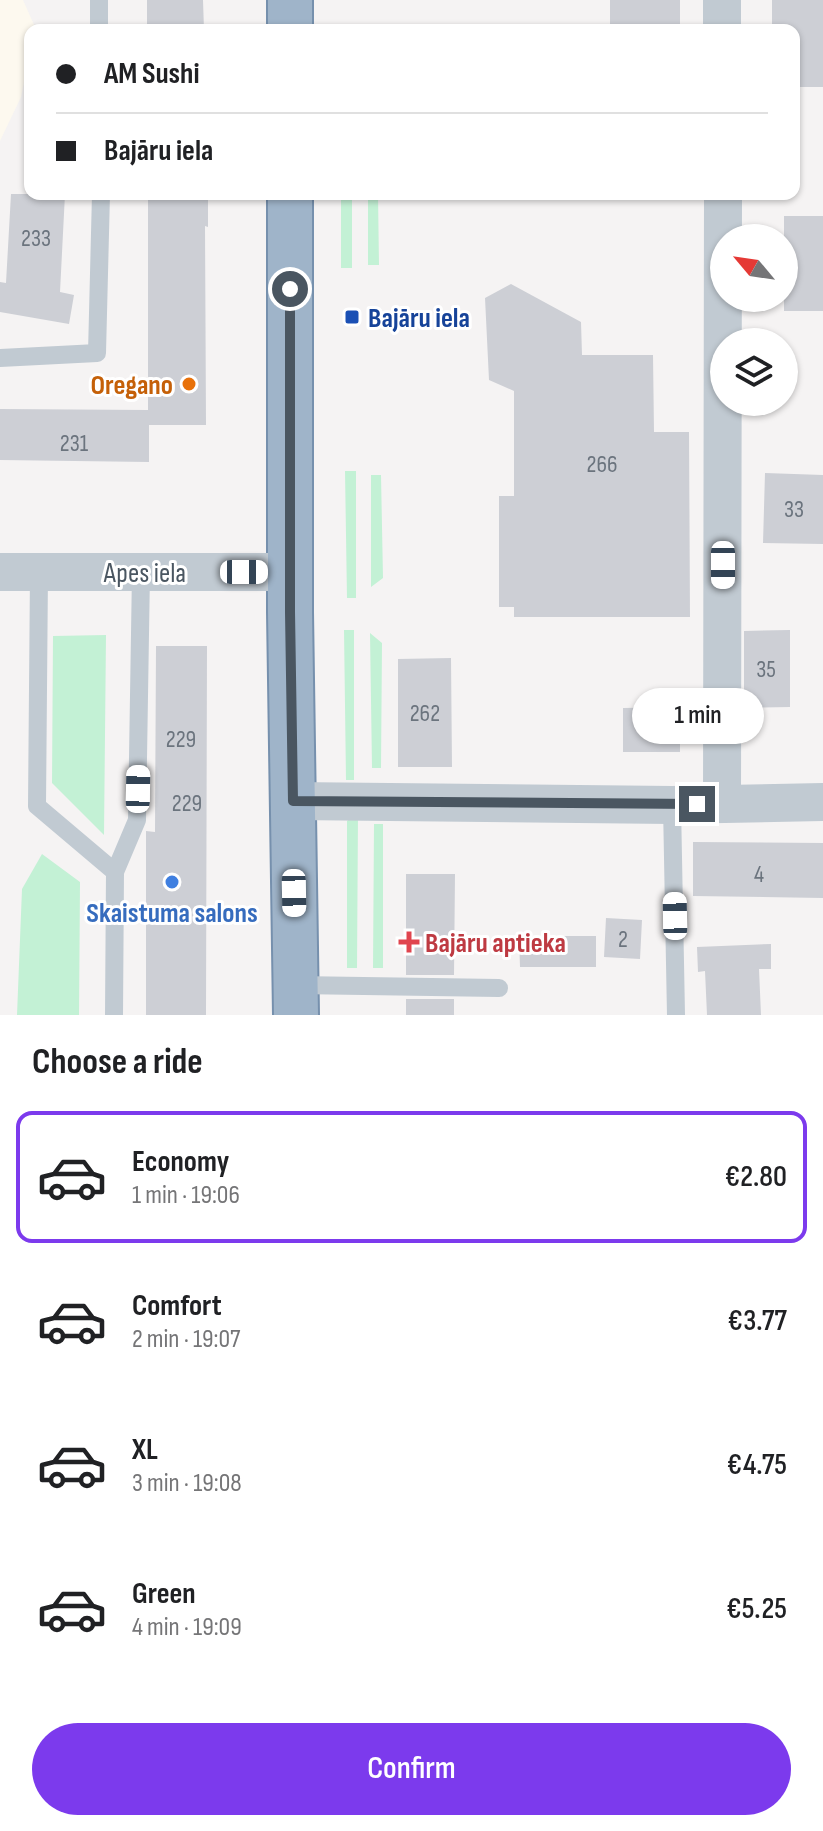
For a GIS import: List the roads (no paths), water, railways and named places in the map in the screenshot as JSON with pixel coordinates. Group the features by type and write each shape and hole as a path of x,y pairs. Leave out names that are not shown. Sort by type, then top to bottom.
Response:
{"highway":[{"path":"290,0 290,24"},
{"path":"290,200 290,572 296,1000"}],"street":[{"path":"722,0 722,24"},
{"path":"722,804 723,200"},
{"name":"Apes iela","path":"0,572 290,572"},
{"path":"293,801 672,805 823,802"}],"lane":[{"path":"99,0 99,24"},
{"path":"0,358 97,353 101,200"},
{"path":"39,572 37,806 115,872"},
{"path":"114,1015 115,872 137,820 141,572"},
{"path":"672,805 676,1015"},
{"path":"296,1000 499,988"}],"place":[{"name":"Bajāru iela","path":"352,317"},
{"name":"Oregano","path":"189,384"},
{"name":"Skaistuma salons","path":"172,882"},
{"name":"Bajāru aptieka","path":"409,942"}]}
